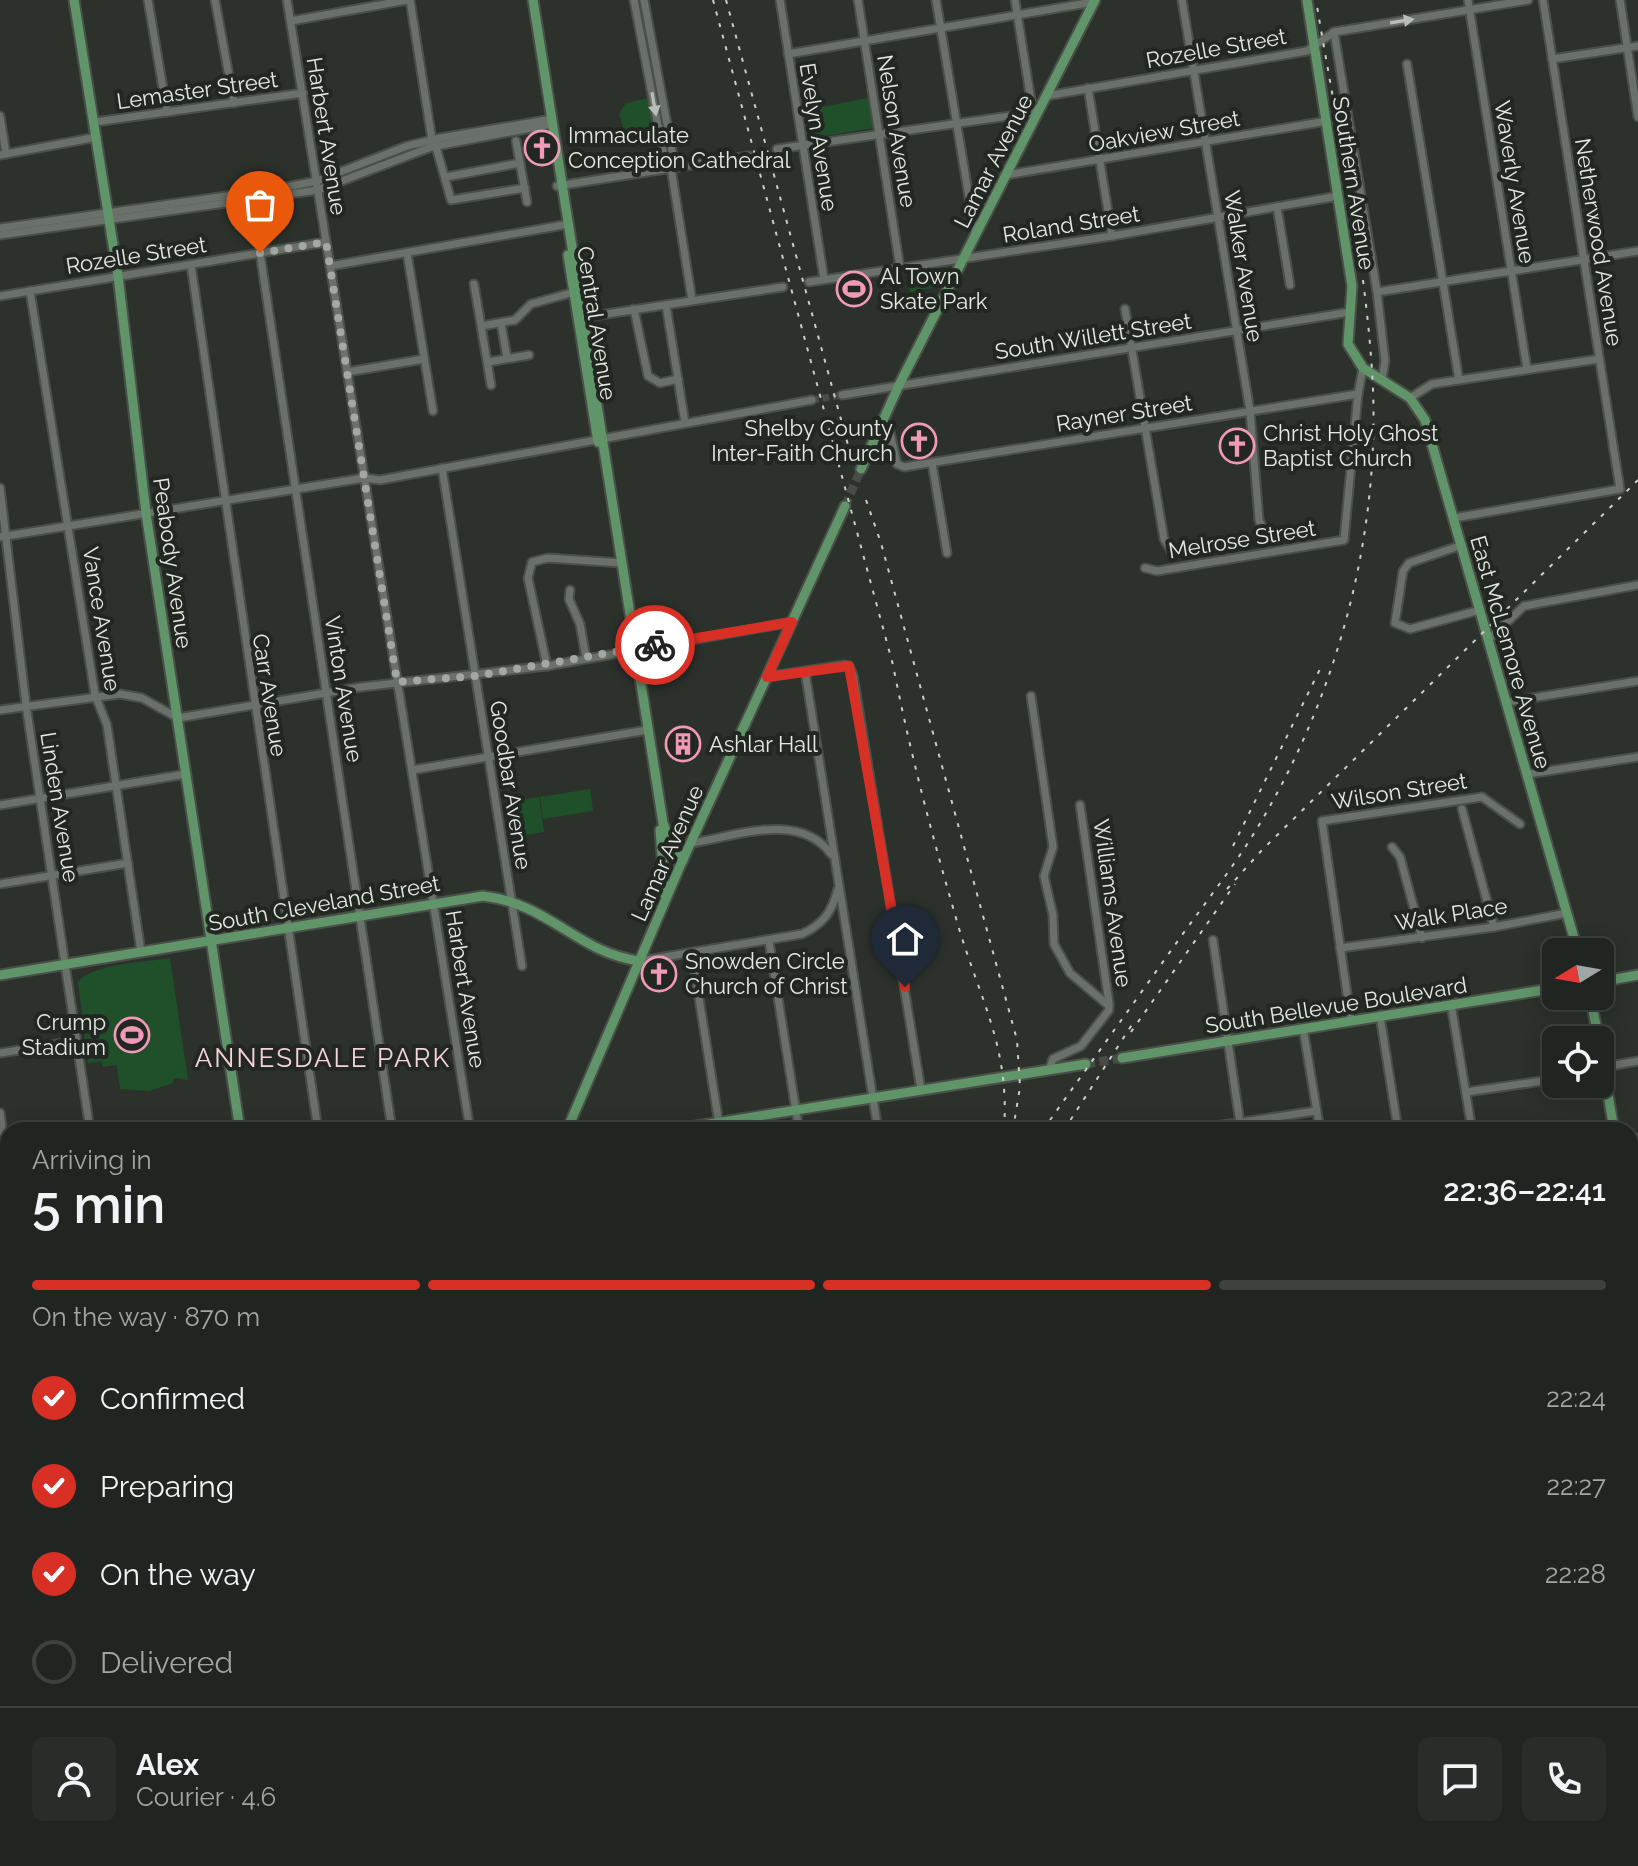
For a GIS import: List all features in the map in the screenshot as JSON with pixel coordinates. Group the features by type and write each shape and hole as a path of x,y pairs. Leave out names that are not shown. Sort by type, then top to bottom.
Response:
{"main road":[{"name":"Peabody Avenue","path":"74,0 118,276 146,513 239,1122"},
{"name":"Central Avenue","path":"526,0 560,186 630,642 635,650 663,823 668,840 683,860"},
{"name":"Central Avenue","path":"533,0 548,121"},
{"name":"Southern Avenue","path":"1307,0 1352,286 1348,344 1363,368"},
{"name":"Lamar Avenue","path":"861,469 899,385 1093,2"},
{"path":"1363,368 1382,379"},
{"name":"East McLemore Avenue","path":"1382,379 1410,398 1425,420 1574,938"},
{"name":"Lamar Avenue","path":"570,1122 683,860 845,506"},
{"name":"Central Avenue","path":"663,823 665,901"},
{"name":"South Cleveland Street","path":"0,975 471,897 511,900 562,925 600,951 640,961"},
{"path":"1614,979 1638,975"},
{"name":"South Bellevue Boulevard","path":"1122,1058 1542,990"},
{"path":"738,1122 1086,1064"},
{"path":"1608,1098 1613,1122"}],"street":[{"path":"148,0 167,112"},
{"path":"215,0 234,103"},
{"name":"Harbert Avenue","path":"287,0 469,1122"},
{"path":"291,21 409,0 433,144 451,200 525,188"},
{"path":"634,0 671,168"},
{"name":"Evelyn Avenue","path":"780,0 824,279"},
{"name":"Nelson Avenue","path":"858,0 900,268"},
{"path":"936,0 976,235"},
{"path":"777,149 1035,112 1015,0"},
{"name":"Walker Avenue","path":"1182,0 1250,411 1259,520 1267,538"},
{"name":"Waverly Avenue","path":"1468,0 1527,369"},
{"name":"Rozelle Street","path":"1046,96 1307,51 1334,32 1528,0"},
{"name":"Netherwood Avenue","path":"1454,518 1620,489 1543,0"},
{"path":"1620,0 1638,117"},
{"path":"788,54 1093,2"},
{"path":"637,11 645,4 659,72 692,300"},
{"name":"Southern Avenue","path":"1334,32 1377,292 1385,361 1382,379"},
{"path":"1552,59 1638,46"},
{"path":"1407,64 1459,380"},
{"path":"649,74 659,72"},
{"path":"1088,88 1112,236"},
{"name":"Lemaster Street","path":"95,122 303,93"},
{"path":"0,116 3,154"},
{"path":"0,228 211,207 317,185 433,144 548,121"},
{"name":"Oakview Street","path":"1006,175 1327,121"},
{"name":"Lemaster Street","path":"3,154 97,137"},
{"path":"516,141 527,202"},
{"path":"560,186 749,156"},
{"path":"446,177 520,163"},
{"path":"0,235 210,198 317,185"},
{"name":"Roland Street","path":"809,282 1112,236 1338,196"},
{"path":"210,198 211,207"},
{"path":"1277,207 1290,285"},
{"path":"330,266 566,224"},
{"name":"Rozelle Street","path":"0,296 326,242"},
{"path":"1377,292 1638,251"},
{"name":"Vinton Avenue","path":"260,253 391,1122"},
{"path":"407,253 433,411"},
{"name":"Carr Avenue","path":"191,265 253,705 317,1122"},
{"path":"474,284 491,385"},
{"path":"581,318 783,287"},
{"name":"Vance Avenue","path":"30,291 95,695 107,725 141,952"},
{"path":"482,326 520,317 531,304 577,291"},
{"path":"666,305 675,380 685,423"},
{"path":"634,309 646,372 656,382 675,380"},
{"path":"1125,309 1164,539 1172,552"},
{"name":"South Willett Street","path":"842,395 1350,312"},
{"path":"501,323 507,358"},
{"path":"488,362 529,355"},
{"path":"347,372 424,359"},
{"path":"1410,398 1421,388 1459,380 1599,359"},
{"path":"1358,394 1363,368"},
{"name":"Rayner Street","path":"883,420 890,432 897,464 904,467 1358,394"},
{"name":"Melrose Street","path":"1145,568 1157,571 1344,540 1358,394"},
{"path":"4,537 294,488 364,478 380,480 812,400"},
{"path":"932,463 947,553"},
{"name":"Goodbar Avenue","path":"442,468 522,966"},
{"name":"Linden Avenue","path":"0,488 26,705 89,1122"},
{"path":"1462,545 1409,563 1403,571 1395,623 1410,629 1480,610"},
{"path":"547,666 528,578 532,562 548,558 620,563"},
{"path":"1488,640 1524,606 1638,585"},
{"path":"570,590 569,599 580,624 586,658"},
{"path":"0,710 120,694 142,698 178,718 397,682 547,666 792,622"},
{"path":"767,677 849,666 921,1090"},
{"path":"805,671 877,1122"},
{"path":"1507,702 1638,681"},
{"name":"Williams Avenue","path":"1031,696 1053,847 1044,876 1053,915 1054,944 1070,973 1109,1006"},
{"path":"412,770 647,730"},
{"path":"1528,774 1638,757"},
{"path":"0,805 186,774"},
{"name":"Wilson Street","path":"1340,948 1322,821 1482,797 1520,824"},
{"name":"Williams Avenue","path":"1049,1070 1053,1059 1081,1046 1109,1006 1080,805"},
{"path":"1462,809 1494,927"},
{"path":"692,843 795,829 822,842 834,858"},
{"path":"1392,847 1400,857 1422,938"},
{"path":"0,884 128,863"},
{"path":"640,961 769,941 817,927 832,911 839,888"},
{"name":"Walk Place","path":"1340,948 1494,927 1567,913"},
{"path":"1213,940 1239,1122"},
{"path":"769,941 798,1122"},
{"path":"1340,948 1351,1021"},
{"path":"692,954 718,1122"},
{"path":"1451,1004 1471,1122"},
{"path":"1380,1016 1397,1122"},
{"path":"1303,1028 1318,1122"},
{"path":"0,1053 77,1041"},
{"path":"1614,1067 1638,1061"},
{"path":"1466,1092 1542,1081"},
{"path":"1260,1122 1316,1111"}],"green space":[{"path":"649,98 657,145 628,143 619,114 626,103"},
{"path":"868,98 873,128 807,139 802,111"},
{"path":"949,267 939,287 910,292 908,272"},
{"path":"590,789 593,811 543,819 540,797"},
{"path":"539,797 544,832 519,836 513,801"},
{"name":"Crump Stadium","path":"170,958 188,1080 174,1078 173,1083 149,1091 120,1089 117,1065 103,1067 101,1061 88,1063 78,982 95,971"}],"tunnel":[{"path":"812,400 842,395"},
{"path":"845,506 861,469"},
{"path":"1086,1064 1122,1058"}],"railway":[{"path":"713,0 893,665 914,763 940,860 958,925 992,1024 1002,1074 1004,1122"},
{"path":"726,0 851,456"},
{"path":"1049,1122 1226,875 1266,813 1316,710 1351,600 1363,543 1370,486 1372,371 1363,278 1316,0"},
{"path":"1227,889 1262,850 1638,480"},
{"path":"866,500 881,543 1017,1040 1020,1087 1014,1122"},
{"path":"1233,846 1323,663"},
{"path":"1131,1032 1235,884"},
{"path":"1069,1122 1135,1020"}],"way so far":[{"path":"260,253 326,242 397,682 547,666 655,645"}],"place":[{"name":"Immaculate Conception Cathedral","path":"542,148"},
{"name":"Al Town Skate Park","path":"854,289"},
{"name":"Shelby County Inter-Faith Church","path":"919,441"},
{"name":"Christ Holy Ghost Baptist Church","path":"1237,446"},
{"name":"Ashlar Hall","path":"683,744"},
{"name":"Snowden Circle Church of Christ","path":"659,974"},
{"name":"Crump Stadium","path":"132,1035"}],"district":[{"name":"ANNESDALE PARK","path":"323,1058"}],"route":[{"path":"655,645 792,622 767,677 849,666 905,987"}]}
